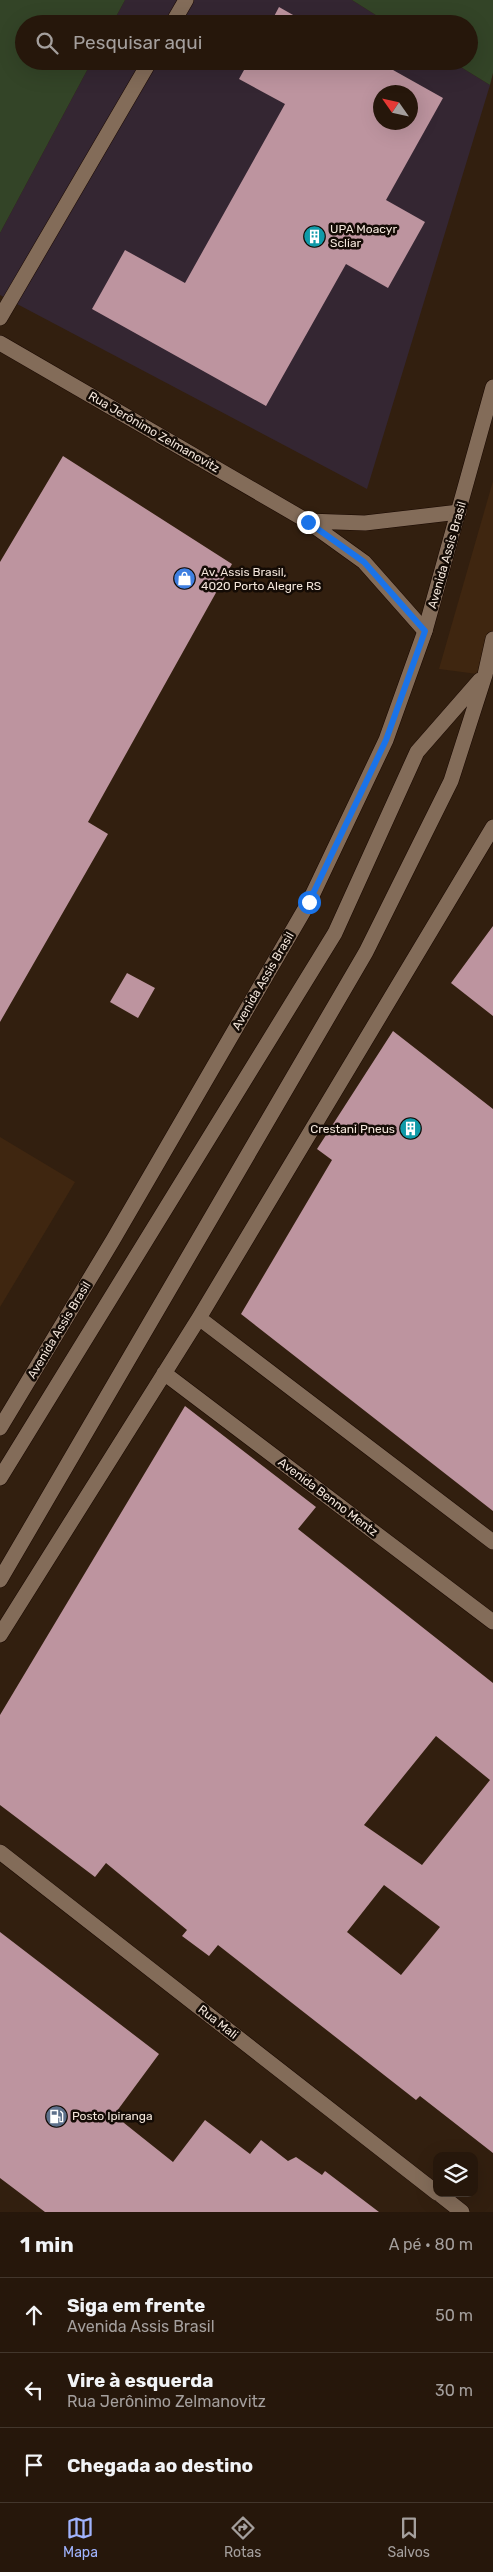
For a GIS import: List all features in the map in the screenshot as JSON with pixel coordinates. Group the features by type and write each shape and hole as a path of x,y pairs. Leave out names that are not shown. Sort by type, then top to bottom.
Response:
{"main road":[{"path":"177,15 186,0"},
{"path":"0,318 145,70"},
{"name":"Rua Jerônimo Zelmanovitz","path":"0,343 308,522 364,562 425,631"},
{"name":"Avenida Assis Brasil","path":"0,1428 114,1240 309,902 386,740 425,631 493,387"},
{"name":"Rua Jerônimo Zelmanovitz","path":"308,522 365,523 459,512"},
{"path":"0,1580 366,952 450,781 485,674 493,639"},
{"path":"0,1478 335,933 417,752 485,674 493,660"},
{"path":"0,1635 200,1318 493,827"},
{"path":"200,1318 493,1542"},
{"name":"Avenida Benno Mentz","path":"164,1373 492,1620"},
{"name":"Rua Mali","path":"0,1852 433,2190"},
{"name":"Rua Mali","path":"442,2197 462,2212"}],"shaded area":[{"path":"125,0 352,0 376,15 117,15"},
{"path":"87,70 466,70 490,85 367,489 0,295 0,233"},
{"path":"493,481 493,679 485,675 439,669"},
{"path":"0,1137 75,1182 0,1307"}],"green space":[{"path":"0,0 125,0 117,15 15,15 15,70 87,70 0,233"},
{"path":"352,0 493,0 493,73 490,85 466,70 478,70 478,15 376,15"}],"building":[{"path":"279,7 293,15 275,15"},
{"name":"UPA Moacyr Scliar","path":"244,70 393,70 443,98 386,200 425,222 388,288 346,264 266,406 92,309 125,250 185,283 285,104 239,79"},
{"path":"63,456 232,564 88,822 108,834 0,1022 0,562"},
{"path":"493,926 493,1016 451,983"},
{"path":"127,973 155,988 138,1018 110,1002"},
{"path":"393,1031 493,1109 493,1511 241,1314 332,1160 317,1149"},
{"path":"185,1406 316,1507 298,1529 493,1683 493,2153 420,2096 416,2100 218,1945 209,1956 182,1936 187,1930 106,1863 95,1877 0,1805 0,1715","holes":["436,1736 490,1780 422,1865 364,1825","384,1885 440,1927 401,1975 347,1932"]},
{"path":"0,1932 159,2054 114,2115 173,2162 205,2120 250,2154 261,2140 288,2161 296,2157 322,2175 325,2171 379,2212 45,2212 0,2178"}],"place":[{"name":"UPA Moacyr Scliar","path":"314,236"},
{"name":"Av. Assis Brasil, 4020 Porto Alegre RS","path":"185,579"},
{"name":"Crestani Pneus","path":"411,1129"},
{"name":"Posto Ipiranga","path":"56,2116"}],"route":[{"path":"308,522 364,562 425,631 386,740 309,902"}]}
